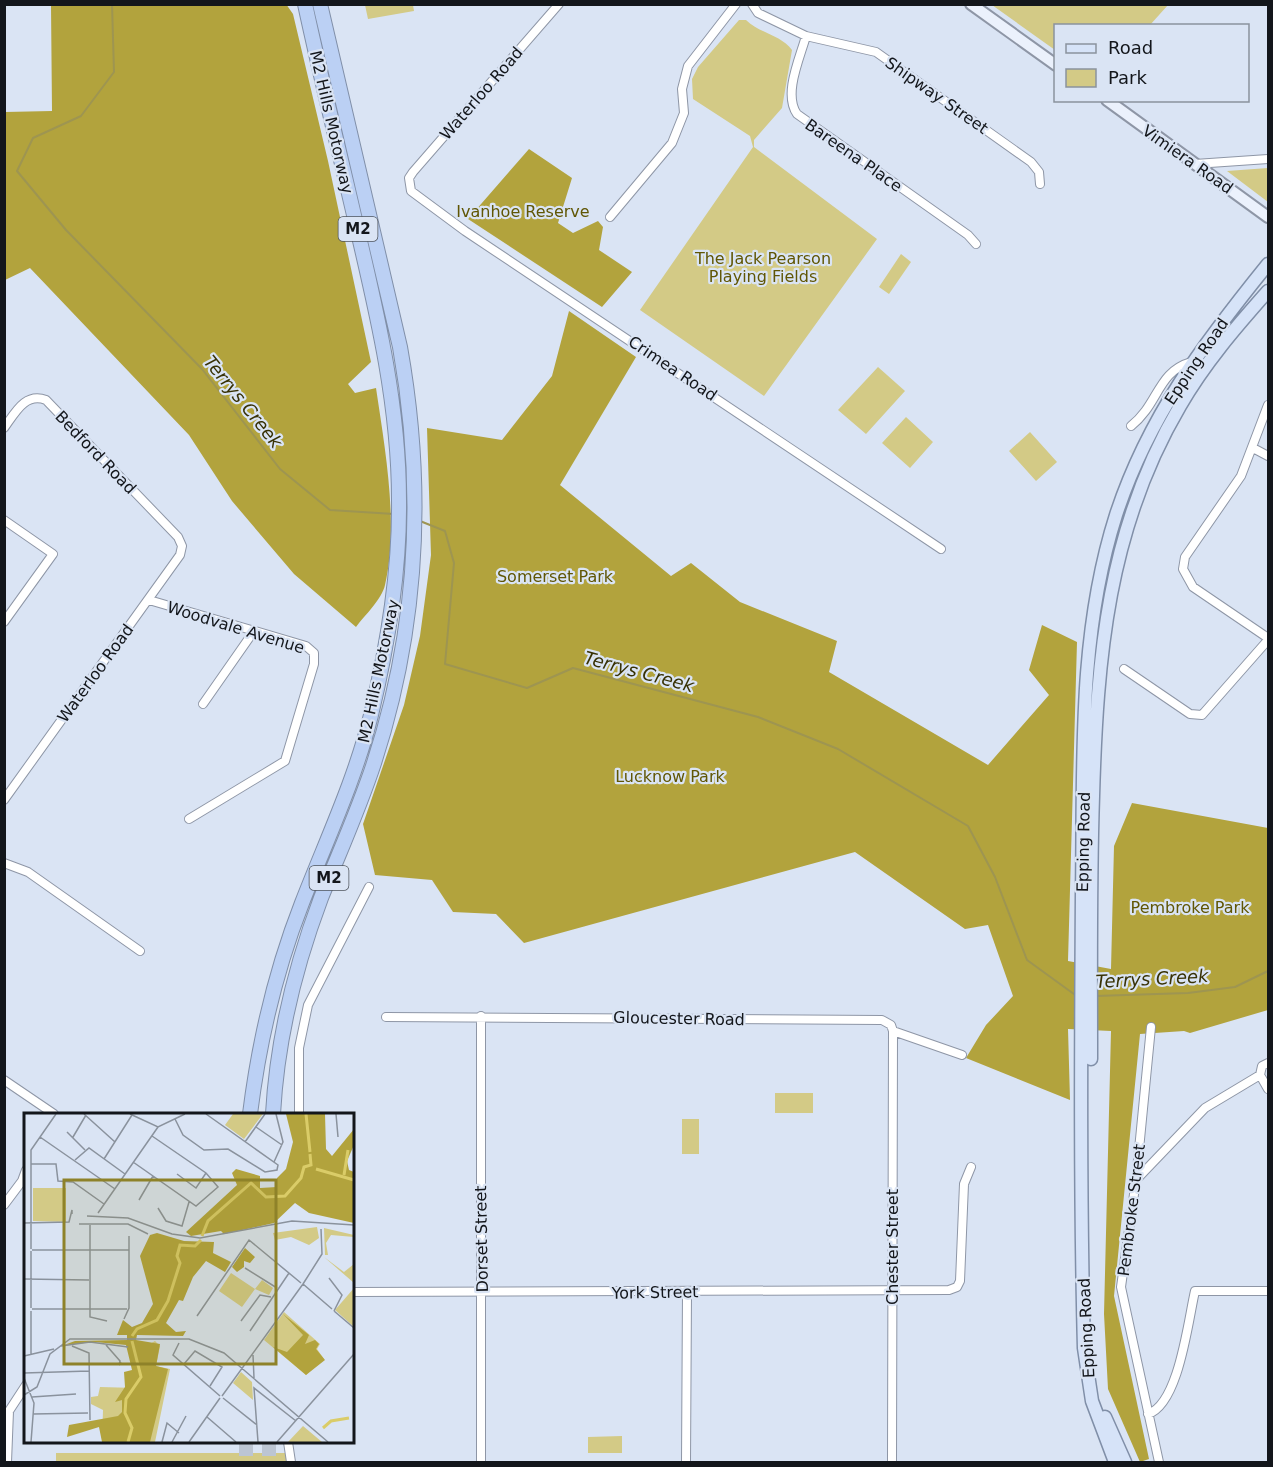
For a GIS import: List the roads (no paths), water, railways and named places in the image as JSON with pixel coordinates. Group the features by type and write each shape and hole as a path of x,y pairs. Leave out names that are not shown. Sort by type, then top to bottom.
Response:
{"highway":[{"name":"M2 Hills Motorway","path":"250,1113 258,1055 273,989 301,905 359,758 387,643 395,592 399,525 397,456 385,348 305,4"},
{"name":"M2 Hills Motorway","path":"273,1113 278,1061 296,977 321,900 374,762 404,646 412,594 415,537 414,454 409,396 400,347 320,4"}],"main road":[{"name":"Epping Road","path":"1125,1462 1106,1423 1097,1388 1091,1347 1086,961 1086,693 1095,603 1116,515 1136,463 1159,416 1191,362 1269,264"},
{"name":"Epping Road","path":"1086,961 1099,679 1108,598 1121,546 1147,472 1180,406 1213,357 1269,291"},
{"name":"Epping Road","path":"1087,1036 1084,1348 1092,1401 1114,1462"}],"street":[{"path":"610,218 672,143 684,112 682,88 687,66 736,4"},
{"name":"Shipway Street","path":"752,4 758,14 806,36 876,52 1031,162 1039,172 1040,184"},
{"path":"971,4 1054,64"},
{"name":"Waterloo Road","path":"409,185 413,172 558,5"},
{"name":"Bareena Place","path":"806,36 791,96 792,106 797,114 968,235 976,244"},
{"name":"Vimiera Road","path":"1110,102 1269,217"},
{"path":"1195,164 1269,159"},
{"name":"Crimea Road","path":"409,185 414,196 465,231 940,549"},
{"path":"1131,426 1150,407 1170,372 1191,362"},
{"name":"Bedford Road","path":"4,428 27,399 38,397 46,400 178,537 182,546"},
{"path":"1124,669 1190,714 1202,715 1269,639 1193,587 1188,582 1183,569 1185,557 1237,484 1269,405"},
{"path":"1253,448 1269,456"},
{"path":"4,520 52,554 4,622"},
{"name":"Waterloo Road","path":"4,800 71,704 149,600 180,555 182,546"},
{"name":"Woodvale Avenue","path":"149,600 306,645 314,653 314,664 285,761 189,819"},
{"path":"203,704 254,631"},
{"path":"4,863 28,872 140,951"},
{"path":"299,1113 299,1048 305,1015 369,887"},
{"name":"Dorset Street","path":"481,1016 481,1462"},
{"name":"Gloucester Road","path":"386,1017 882,1020 891,1025 893,1031 962,1055"},
{"name":"Pembroke Street","path":"1151,1027 1136,1180 1121,1287 1159,1462"},
{"name":"Chester Street","path":"892,1462 893,1031"},
{"path":"1269,1063 1262,1066 1260,1075 1269,1089"},
{"path":"1136,1180 1205,1108 1260,1075"},
{"path":"4,1080 53,1113"},
{"name":"York Street","path":"354,1292 892,1292 949,1290 957,1287 960,1281 964,1184 971,1167"},
{"path":"4,1205 24,1176"},
{"path":"1148,1414 1159,1409 1170,1392 1195,1291 1269,1291"},
{"path":"686,1462 687,1292"},
{"path":"7,1462 9,1411 24,1389"},
{"path":"288,1443 291,1462"}],"waterway":[{"name":"Terrys Creek","path":"112,4 114,72 81,116 33,138 17,171 66,230 202,369 280,469 330,510 394,514"},
{"name":"Terrys Creek","path":"420,521 445,531 454,563 445,664 527,688 573,668 758,717 838,749 968,826 995,877 1027,960 1078,997"},
{"name":"Terrys Creek","path":"1095,996 1188,993 1235,987 1268,971"}],"tunnel":[{"path":"246,1443 246,1462"},
{"path":"269,1443 269,1462"}],"park label":[{"name":"Ivanhoe Reserve","path":"523,211"},
{"name":"The Jack Pearson Playing Fields","path":"763,267"},
{"name":"Somerset Park","path":"555,576"},
{"name":"Lucknow Park","path":"670,776"},
{"name":"Pembroke Park","path":"1190,907"}]}
